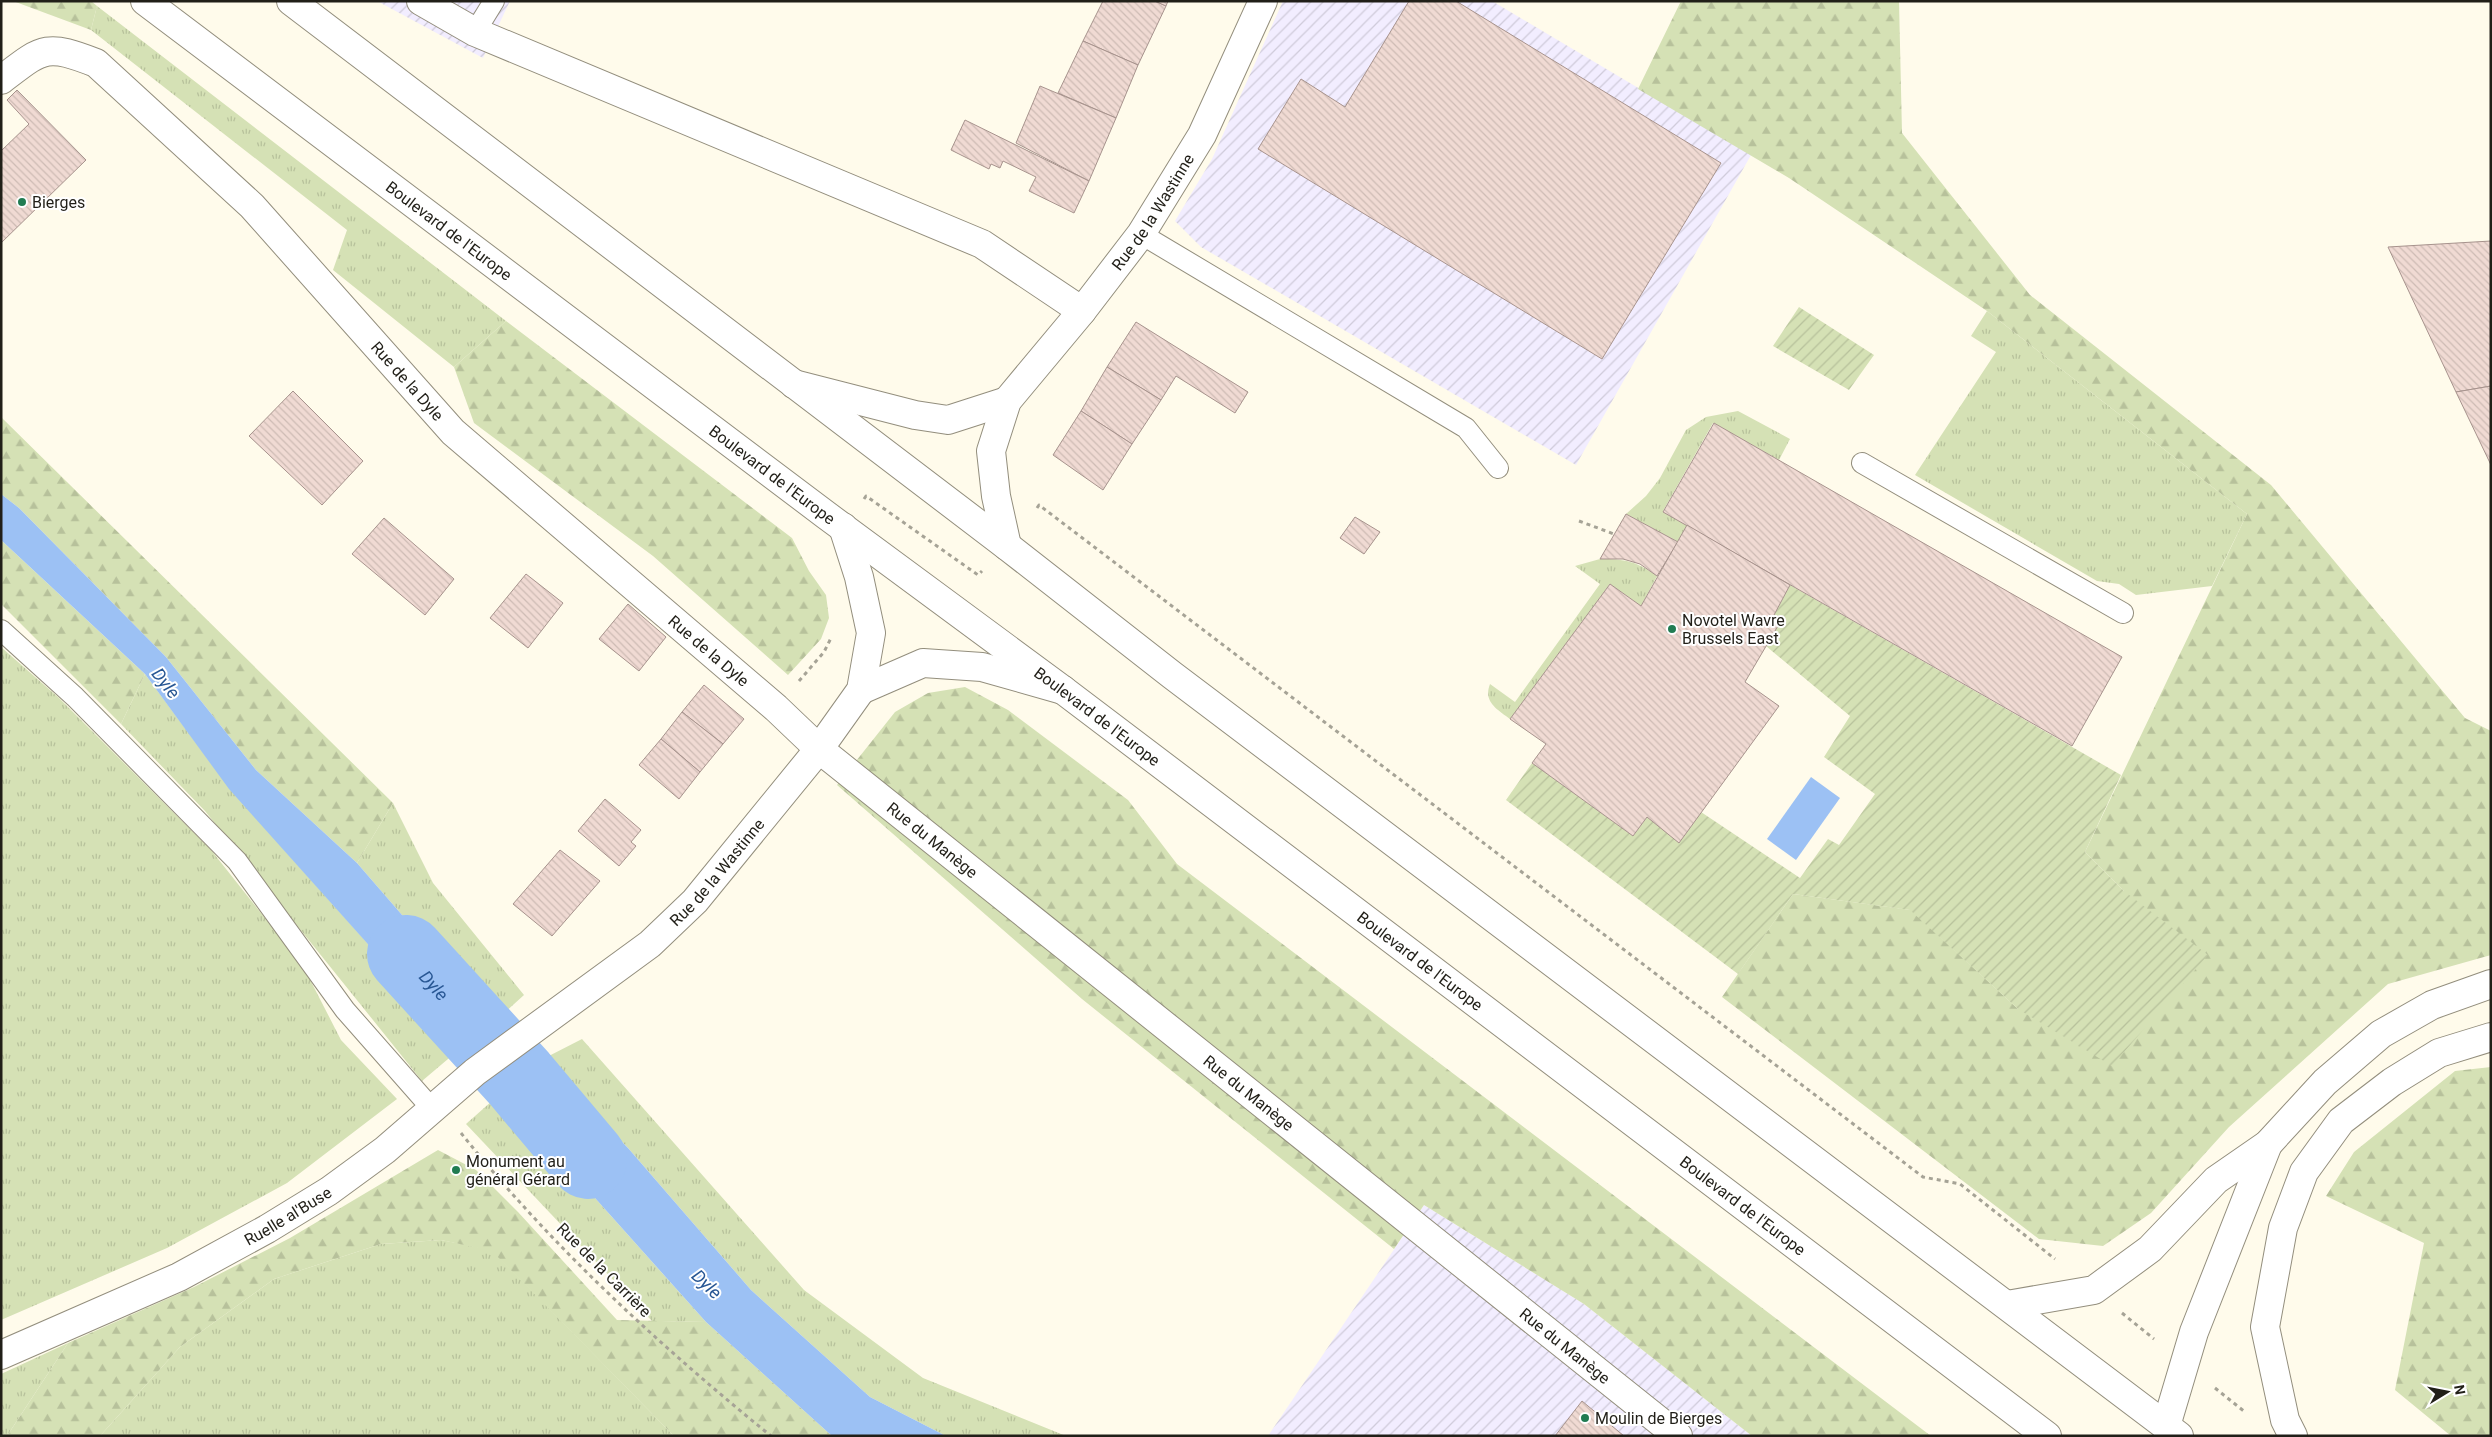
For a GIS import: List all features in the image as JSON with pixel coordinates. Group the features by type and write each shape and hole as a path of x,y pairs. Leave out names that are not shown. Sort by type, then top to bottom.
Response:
{"main road":[{"name":"Boulevard de l'Europe","path":"146,1 843,527 1063,690 2047,1436"},
{"path":"291,1 1007,546 1180,681 2007,1305 2172,1432 2194,1332 2268,1144"},
{"path":"421,1 475,32 982,244 1082,311"},
{"name":"Rue de la Wastinne","path":"1007,546 996,496 991,451 1007,402 1082,311 1141,234 1202,135 1263,1"},
{"name":"Rue de la Dyle","path":"1,80 38,52 64,50 96,64 252,206 453,432 776,708 819,749"},
{"path":"794,384 914,415 948,420 1007,402"},
{"name":"Rue de la Wastinne","path":"541,1022 650,944 695,901 819,749 861,690 871,633 859,577 843,527"},
{"path":"861,690 923,663 982,667 1063,690"},
{"name":"Rue du Manège","path":"819,749 1678,1436"},
{"path":"2007,1305 2094,1290 2150,1249 2216,1180 2268,1144 2325,1082 2381,1034 2432,1005 2491,984"},
{"name":"Ruelle al'Buse","path":"1,1355 179,1277 267,1229 329,1191 369,1162 476,1072 541,1022"},
{"path":"2293,1436 2284,1420 2265,1327 2283,1228 2304,1172 2341,1122 2392,1082 2439,1053 2491,1037"}],"lane":[{"path":"475,32 494,1"},
{"path":"1141,234 1466,428 1498,468"},
{"path":"1862,463 2123,613"},
{"path":"1,630 74,697 237,860 345,1010 433,1110"}],"path":[{"path":"843,527 866,496 978,575 984,569"},
{"path":"1007,546 1039,505 1923,1177 1960,1184 2058,1261"},
{"path":"1579,521 1614,534"},
{"path":"776,708 824,652 832,636"},
{"name":"Rue de la Carrière","path":"433,1110 451,1120 512,1194 659,1342 771,1436"},
{"path":"2121,1312 2157,1341"},
{"path":"2213,1386 2250,1416"}],"shaded area":[{"path":"377,1 510,1 483,58"},
{"path":"1283,1 1492,1 1751,155 1576,465 1201,247 1175,221 1212,159"},
{"path":"1424,1205 1584,1304 1752,1436 1268,1436"}],"green space":[{"path":"13,1 91,1 97,6 91,30"},
{"path":"1681,1 1899,1 1902,133 2030,295 2271,485 2465,718 2491,731 2491,955 2388,984 2229,1127 2151,1213 2103,1246 2039,1239 1722,997 1793,894 1911,910 2018,1009 2124,891 2085,852 2247,514 1987,311 1789,178 1638,89"},
{"path":"97,6 506,321 454,367 333,270 347,230 91,30"},
{"path":"1799,307 1874,355 1849,390 1773,346"},
{"path":"1987,311 2247,514 2212,586 2136,595 2119,584 2097,581 1915,475 1996,352 1971,336"},
{"path":"506,321 792,538 809,571 826,595 829,618 821,639 788,675 653,556 474,423 454,367"},
{"path":"1738,411 1790,439 1779,460 1713,423 1663,511 1687,525 1678,542 1626,514 1646,496 1660,478 1686,430 1706,417"},
{"path":"1,417 393,803 357,863 256,770 166,657 19,508 1,494"},
{"path":"1,540 145,674 121,724 1,604"},
{"path":"1600,559 1630,562 1643,567 1657,576 1641,606 1610,584 1510,719 1492,704 1488,696 1490,684 1515,702 1600,584 1575,566"},
{"path":"1790,585 2121,775 2085,852 2124,891 2208,955 2112,1066 2018,1009 1910,910 1793,894 1738,974 1506,800 1532,763 1633,836 1647,817 1701,812 1800,878 1828,839 1839,845 1875,794 1824,757 1850,716 1766,646 1781,619 1774,615"},
{"path":"1,647 59,698 211,850 303,966 341,1040 397,1099 287,1183 167,1248 1,1320"},
{"path":"145,674 230,789 461,1048 422,1081 205,811 121,724"},
{"path":"965,687 1008,710 1128,800 1177,864 1931,1436 1752,1436 1584,1304 1424,1205 1394,1249 1082,999 837,785 895,712 928,693"},
{"path":"393,803 433,883 524,995 501,1016 441,960 357,863"},
{"path":"582,1039 804,1290 923,1378 1066,1436 946,1436 870,1397 751,1290 628,1148 541,1060"},
{"path":"2491,1067 2491,1436 2451,1436 2395,1390 2424,1243 2326,1196 2354,1152 2455,1071"},
{"path":"501,1093 706,1322 652,1321 466,1124"},
{"path":"438,1150 476,1170 518,1212 617,1320 706,1322 832,1436 674,1436 492,1251 441,1240 381,1244 274,1279 180,1347 100,1436 7,1436 68,1343 194,1287 290,1238"},
{"path":"441,1240 492,1250 674,1436 100,1436 180,1347 274,1279 381,1244"},
{"path":"68,1343 7,1436 1,1436 1,1374"}],"water":[{"path":"1,494 19,508 166,657 256,770 357,863 441,960 501,1016 461,1048 229,789 145,674 1,540"},
{"path":"1811,777 1840,798 1796,860 1767,839"},
{"path":"541,1060 628,1148 751,1290 870,1397 946,1436 832,1436 706,1322 501,1093"}],"building":[{"path":"1103,1 1155,1 1166,6 1138,65 1083,41"},
{"path":"1155,1 1168,1 1166,6"},
{"path":"1409,1 1456,1 1721,163 1602,359 1258,149 1301,79 1345,107"},
{"path":"1083,41 1138,65 1116,118 1058,93"},
{"path":"1040,86 1116,118 1089,181 1016,143"},
{"name":"Bierges","path":"17,90 86,160 1,243 1,151 29,124 7,100"},
{"path":"965,120 1089,181 1074,213 1029,191 1036,177 1003,161 1000,168 991,164 989,169 951,150"},
{"path":"2491,241 2491,386 2456,392 2388,247"},
{"path":"1136,322 1248,392 1235,413 1176,376 1161,400 1107,367"},
{"path":"1107,367 1161,400 1132,444 1081,411"},
{"path":"2491,386 2491,465 2456,392"},
{"path":"293,391 363,461 322,505 249,436"},
{"path":"1081,411 1132,444 1103,490 1053,455"},
{"path":"1714,423 2122,657 2072,746 1663,512"},
{"path":"1626,514 1678,542 1657,576 1640,564 1623,559 1600,559"},
{"path":"1355,517 1380,532 1364,554 1340,538"},
{"path":"384,518 454,579 425,615 352,554"},
{"path":"1687,525 1790,585 1774,615 1782,619 1745,682 1779,706 1679,843 1647,817 1633,836 1532,763 1546,744 1510,719 1610,584 1641,606"},
{"path":"526,574 563,603 528,648 490,618"},
{"path":"628,604 666,637 639,671 599,639"},
{"path":"704,685 744,719 723,744 682,712"},
{"path":"682,712 723,744 700,772 661,739"},
{"path":"661,739 700,772 679,799 639,765"},
{"path":"605,799 641,830 631,842 636,846 619,866 578,831"},
{"path":"560,850 600,881 552,936 513,904"},
{"name":"Moulin de Bierges","path":"1582,1401 1624,1436 1555,1436"}],"waterway":[{"name":"Dyle","path":"406,954 519,1078 588,1160"}],"place":[{"name":"Bierges","path":"22,202"},
{"name":"Novotel Wavre Brussels East","path":"1672,629"},
{"name":"Monument au général Gérard","path":"456,1170"},
{"name":"Moulin de Bierges","path":"1585,1418"}]}
